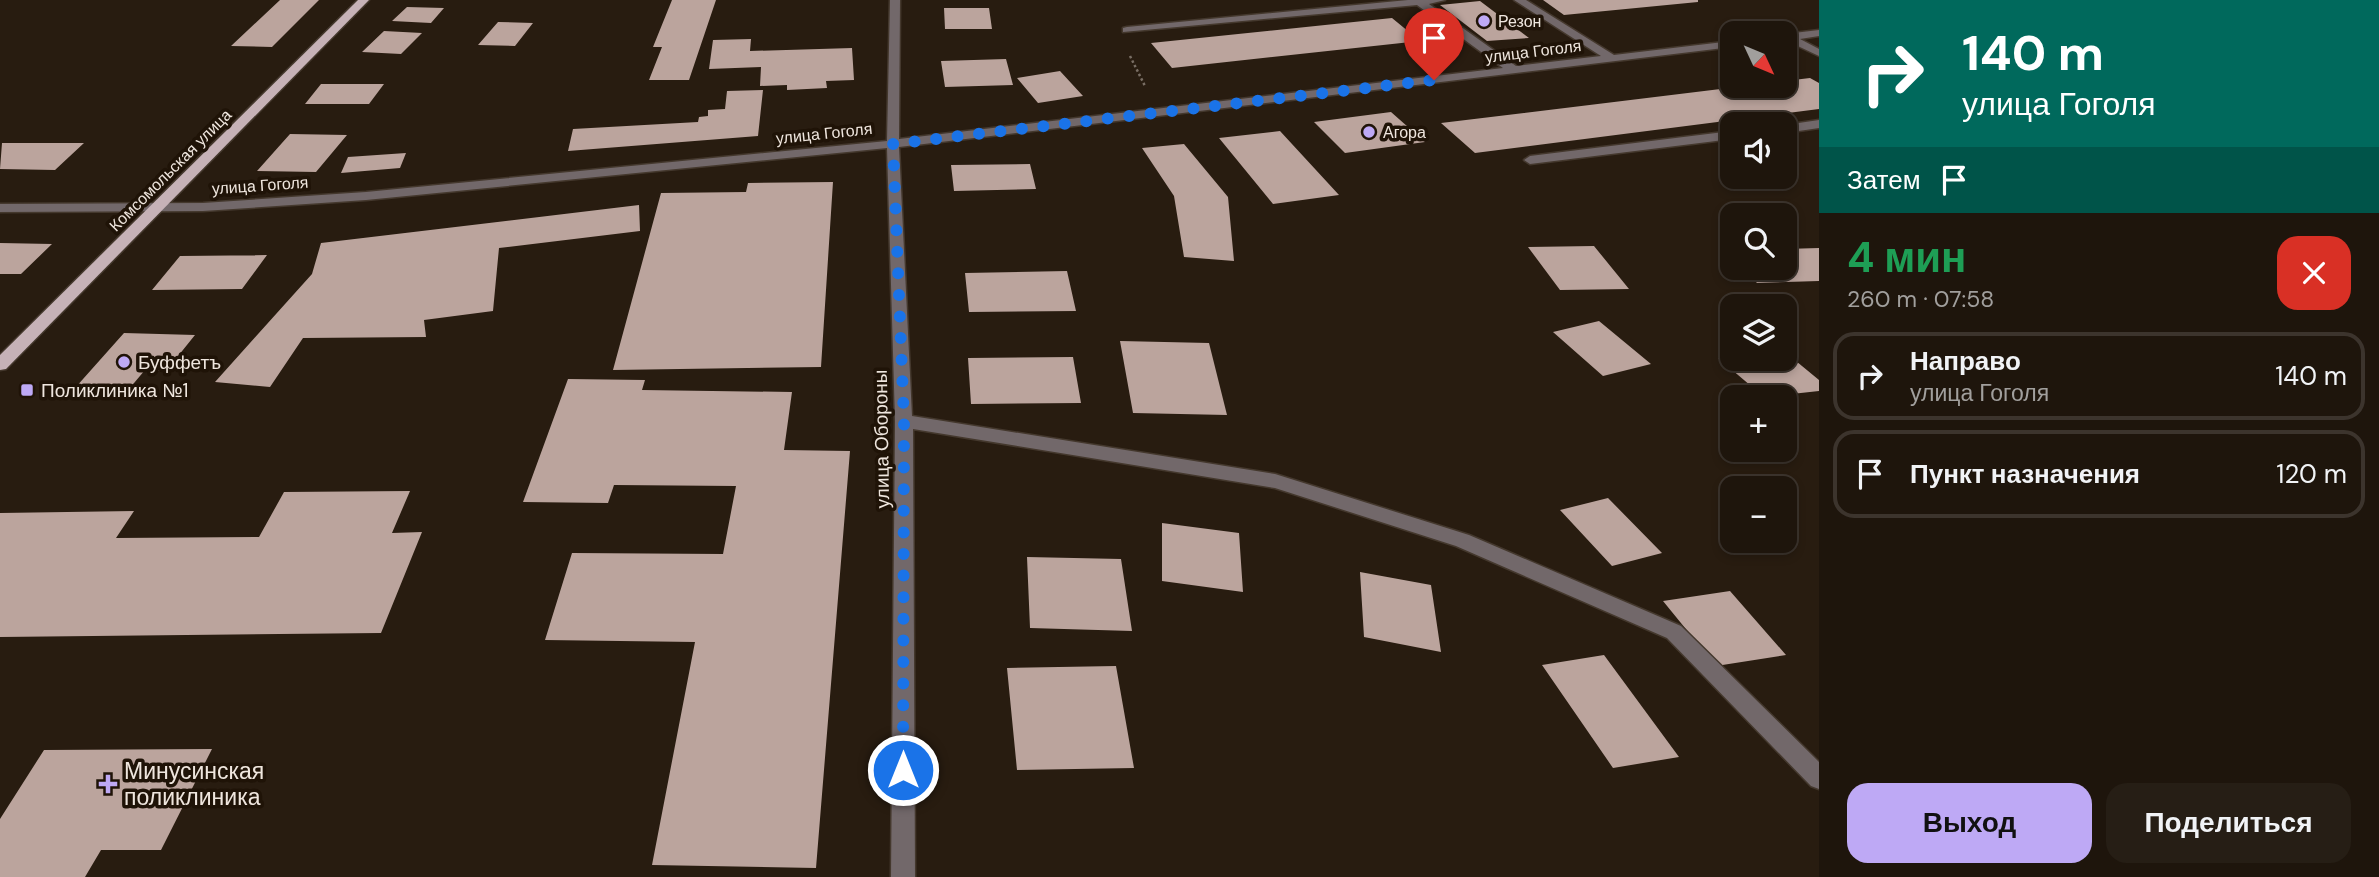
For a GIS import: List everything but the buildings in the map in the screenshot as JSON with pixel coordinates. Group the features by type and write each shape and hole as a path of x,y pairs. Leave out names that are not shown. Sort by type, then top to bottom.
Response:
{"main road":[{"name":"Комсомольская улица","path":"0,365 364,0"}],"street":[{"name":"улица Обороны","path":"895,0 893,144 904,421 903,877"},
{"path":"1127,30 1440,0"},
{"path":"1519,0 1613,59"},
{"path":"1421,3 1515,71"},
{"path":"1797,36 1819,33"},
{"path":"1797,42 1819,53"},
{"name":"улица Гоголя","path":"0,208 203,207 366,195 893,144 1720,46"},
{"path":"1797,127 1819,124"},
{"path":"1530,160 1720,136"},
{"path":"904,421 1275,481 1462,540 1674,632 1819,778"}],"path":[{"path":"1127,30 1121,38 1139,78 1163,112"}],"place":[{"name":"Резон","path":"1484,21"},
{"name":"Агора","path":"1369,132"},
{"name":"Буффетъ","path":"124,362"},
{"name":"Поликлиника №1","path":"27,390"},
{"name":"Минусинская поликлиника","path":"108,784"}],"route":[{"path":"903,770 904,421 893,144 1434,80"}]}
